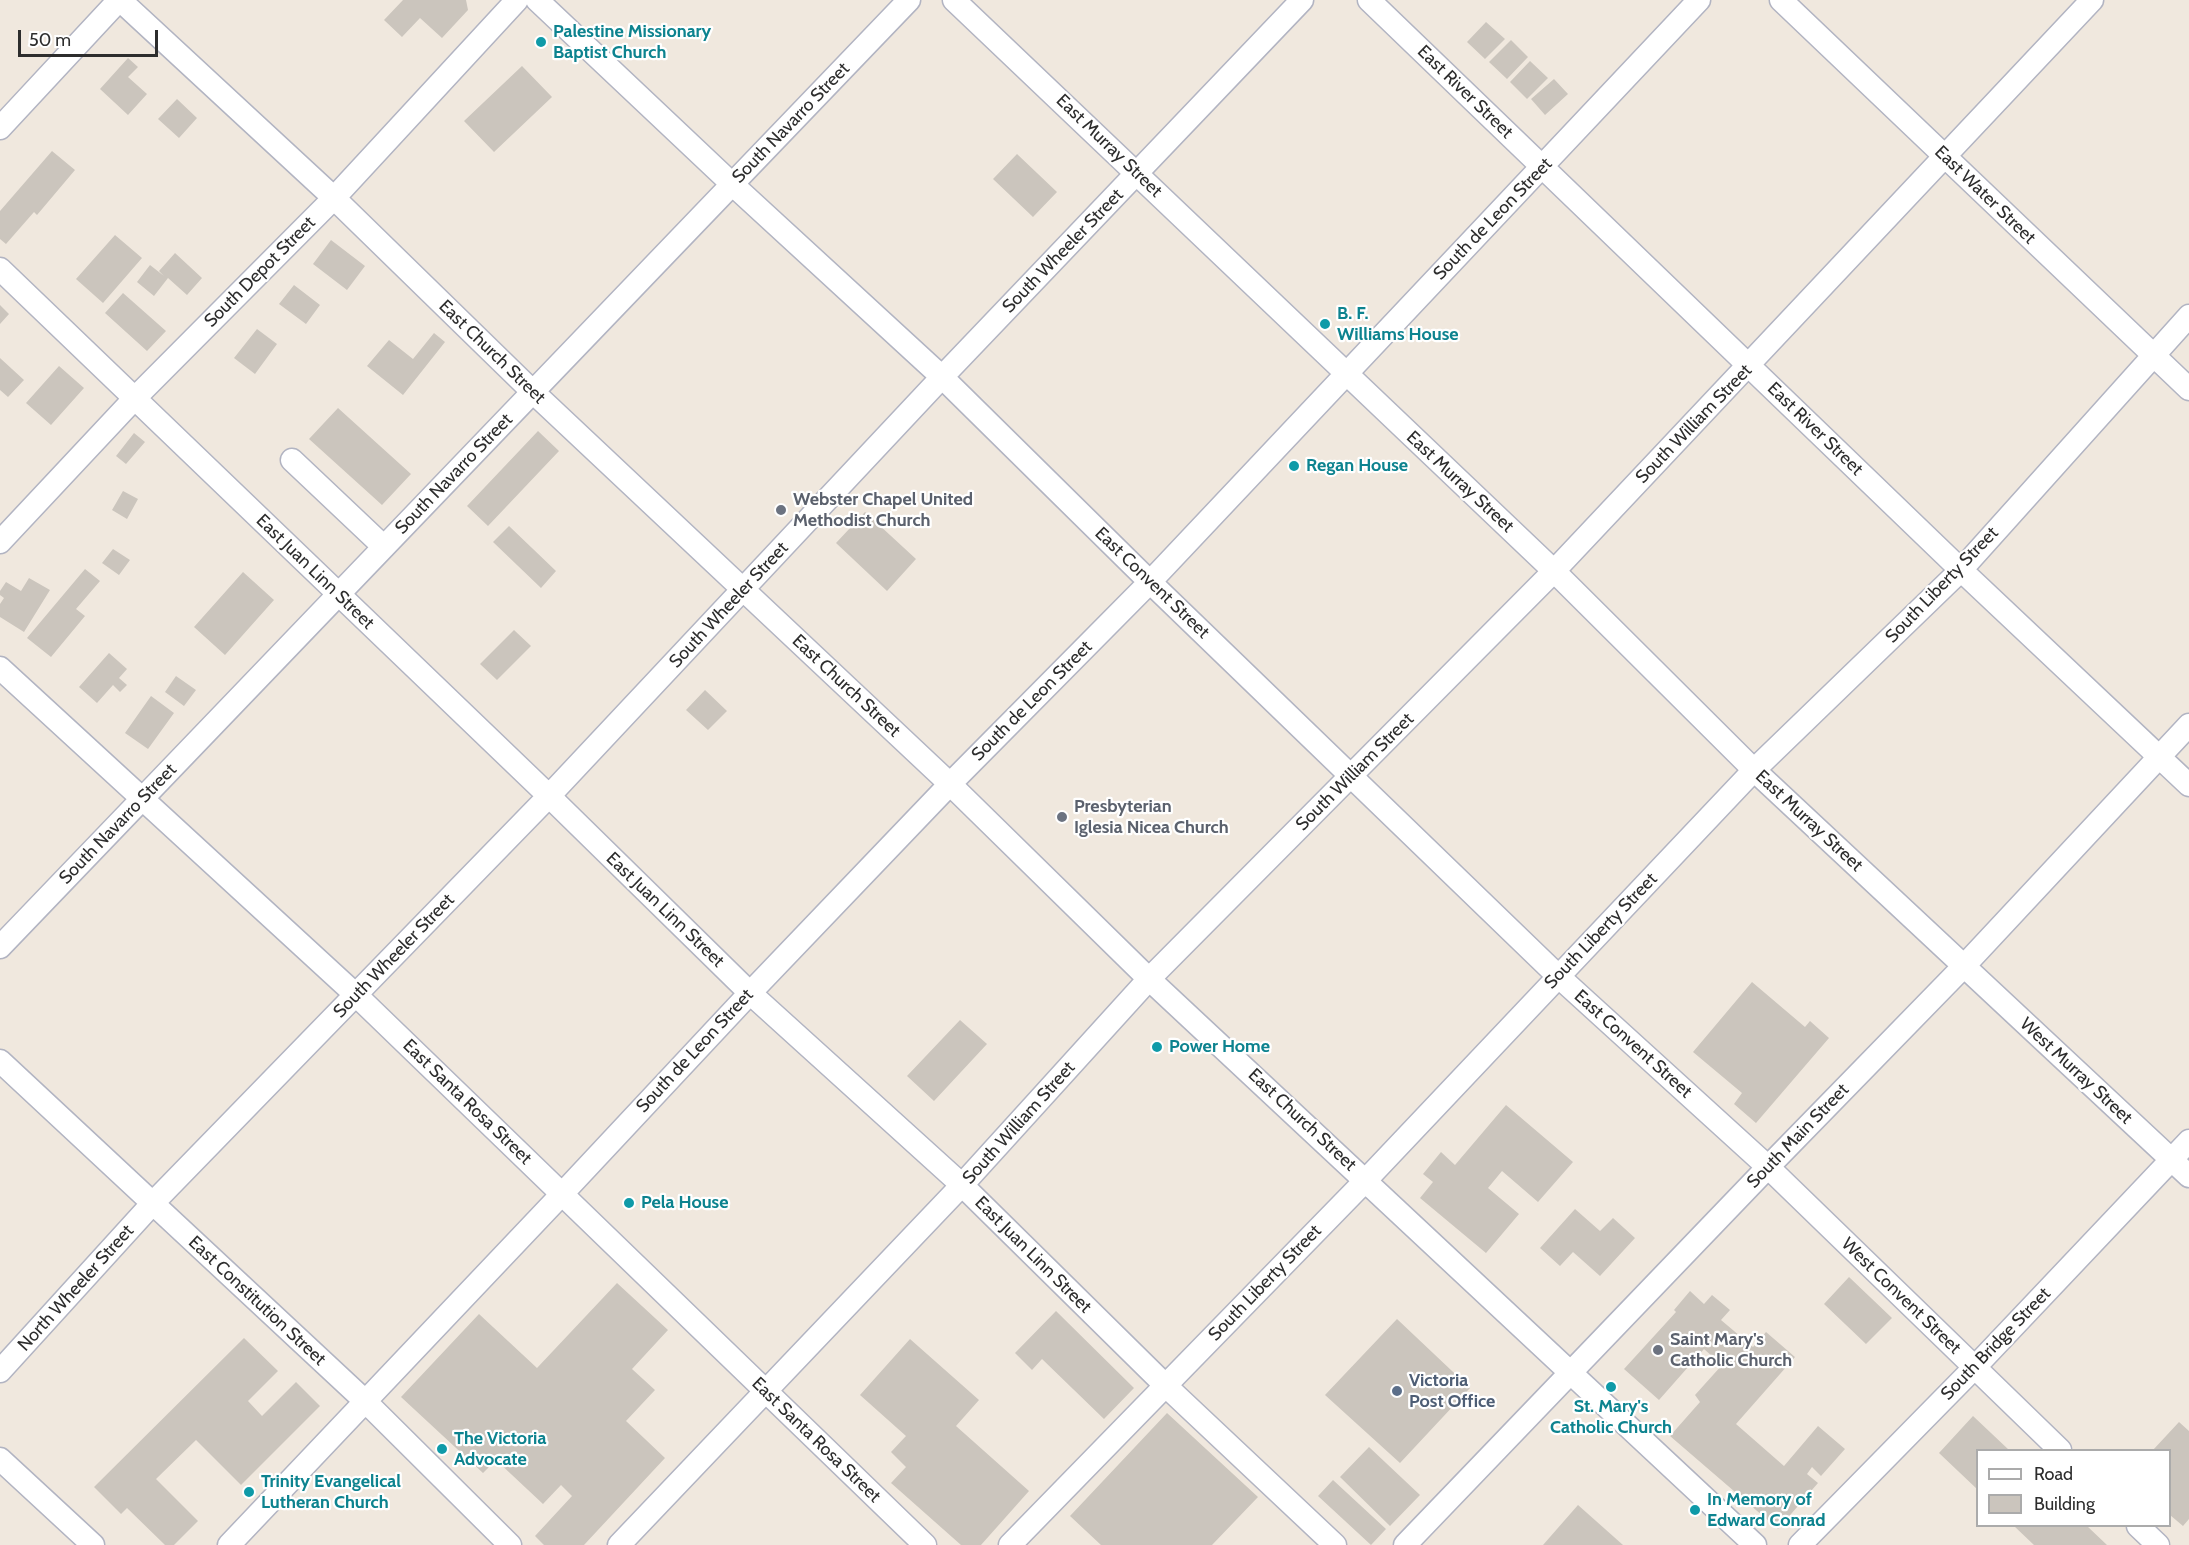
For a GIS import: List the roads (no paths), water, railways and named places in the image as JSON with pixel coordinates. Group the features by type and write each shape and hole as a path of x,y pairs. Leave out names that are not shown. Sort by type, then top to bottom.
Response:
{"street":[{"path":"0,128 120,0"},
{"name":"East Church Street","path":"120,0 334,198 533,392 950,784 1149,979 1755,1545"},
{"name":"South Depot Street","path":"0,542 134,399 334,198 517,0"},
{"name":"East Convent Street","path":"537,0 732,184 942,377 1150,582 1558,976 1767,1167"},
{"name":"South Navarro Street","path":"0,947 909,0"},
{"name":"East Murray Street","path":"954,0 1554,572 1754,770 1964,966"},
{"name":"South Wheeler Street","path":"152,1204 549,796 942,377 1302,0"},
{"name":"East River Street","path":"1369,0 1961,570 2189,785"},
{"name":"South de Leon Street","path":"228,1545 950,784 1150,582 1699,0"},
{"name":"East Water Street","path":"1781,0 2189,389"},
{"name":"South William Street","path":"619,1545 962,1185 1149,979 1554,572 2092,0"},
{"name":"East Juan Linn Street","path":"0,269 549,796 750,993 962,1185 1166,1386 1335,1545"},
{"name":"South Liberty Street","path":"1010,1545 1366,1180 1754,770 1961,570 2152,354 2189,316"},
{"path":"292,460 384,547"},
{"name":"East Santa Rosa Street","path":"0,668 356,995 925,1545"},
{"name":"South Main Street","path":"1405,1545 1767,1167 1964,966 2189,724"},
{"name":"West Murray Street","path":"1964,966 2189,1176"},
{"name":"East Constitution Street","path":"0,1061 365,1401 510,1545"},
{"name":"South Bridge Street","path":"1800,1545 1975,1367 2189,1141"},
{"name":"West Convent Street","path":"1767,1167 2059,1449"},
{"name":"North Wheeler Street","path":"0,1371 152,1204"},
{"path":"0,1459 93,1545"},
{"path":"2139,1527 2158,1545"}],"place":[{"name":"Palestine Missionary Baptist Church","path":"541,42"},
{"name":"B. F. Williams House","path":"1325,324"},
{"name":"Regan House","path":"1294,466"},
{"name":"Webster Chapel United Methodist Church","path":"781,510"},
{"name":"Presbyterian Iglesia Nicea Church","path":"1062,817"},
{"name":"Power Home","path":"1157,1047"},
{"name":"Pela House","path":"629,1203"},
{"name":"Saint Mary's Catholic Church","path":"1658,1350"},
{"name":"St. Mary's Catholic Church","path":"1611,1387"},
{"name":"Victoria Post Office","path":"1397,1391"},
{"name":"The Victoria Advocate","path":"442,1449"},
{"name":"Trinity Evangelical Lutheran Church","path":"249,1492"},
{"name":"In Memory of Edward Conrad","path":"1695,1510"}]}
